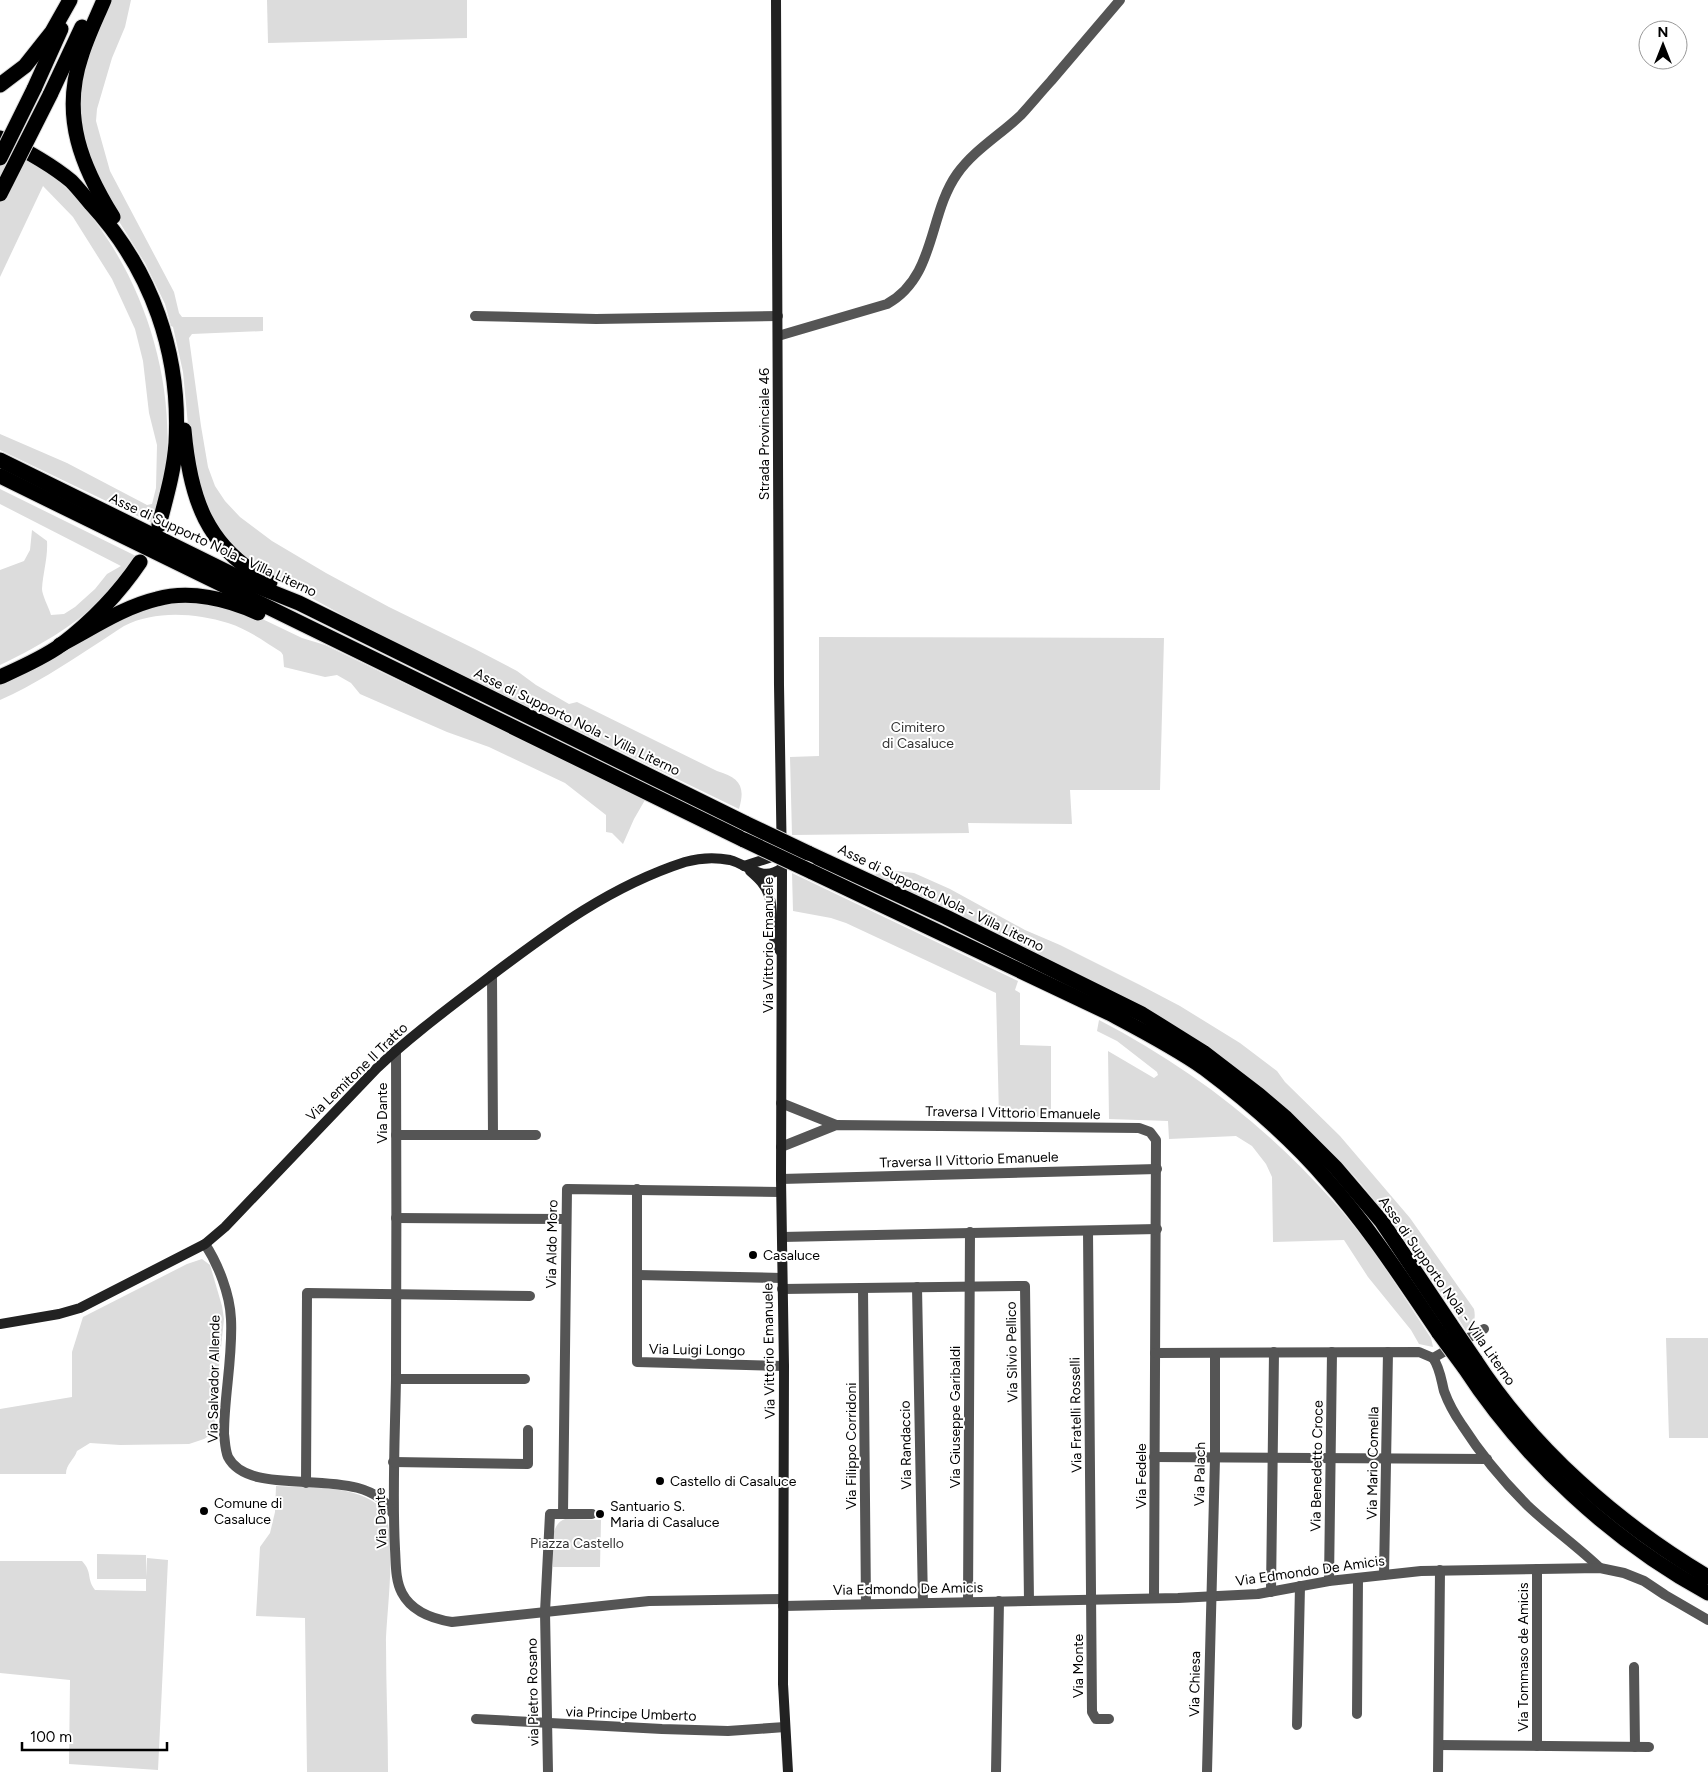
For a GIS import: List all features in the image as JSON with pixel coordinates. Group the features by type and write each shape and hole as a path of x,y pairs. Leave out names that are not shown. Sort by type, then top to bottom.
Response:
{"highway":[{"path":"0,85 24,66 52,32 70,0"},
{"path":"0,158 34,89 74,0"},
{"path":"0,195 95,0"},
{"path":"104,0 80,59 73,95 75,133 87,172 124,235 129,252"},
{"path":"0,138 32,153 71,182 102,216 129,252 138,267 158,314 167,344 183,414 186,456 194,493 207,524 233,557 252,573 285,590 299,604"},
{"path":"159,525 169,486 176,446 174,380"},
{"name":"Asse di Supporto Nola - Villa Literno","path":"0,460 246,581 299,604 747,824 946,917 1133,1010 1202,1052 1273,1106 1336,1168 1382,1222 1445,1329"},
{"name":"Asse di Supporto Nola - Villa Literno","path":"0,476 744,840 1109,1013 1156,1038 1203,1067 1241,1097 1327,1179 1470,1363 1575,1478 1655,1544 1708,1577"},
{"path":"60,645 101,609 126,582 140,562"},
{"path":"0,678 145,602 159,598 181,596 217,599 242,606 282,624 313,630"},
{"name":"Asse di Supporto Nola - Villa Literno","path":"1470,1363 1480,1391 1542,1464 1580,1500 1627,1540 1651,1558 1708,1593"}],"street":[{"name":"Strada Provinciale 46","path":"776,0 779,676 782,868"},
{"path":"778,336 887,304 903,294 916,277 956,174 980,148 1020,115 1120,0"},
{"path":"475,316 596,319 778,316"},
{"path":"744,866 769,858 776,846 781,828"},
{"name":"Via Lemitone II Tratto","path":"0,1324 59,1314 80,1308 205,1244 225,1227 396,1050 421,1028 541,937 581,910 633,883 671,867 703,858 730,860 744,866 768,864 782,868"},
{"path":"744,866 761,880 770,896 774,936 777,948 782,954"},
{"name":"Via Vittorio Emanuele","path":"782,868 783,1684 788,1772"},
{"path":"492,975 493,1135"},
{"name":"Via Dante","path":"396,1050 396,1379 393,1515 400,1587 407,1600 423,1613 441,1621 463,1622 649,1600 783,1602"},
{"name":"Traversa I Vittorio Emanuele","path":"781,1103 836,1125 1140,1128 1150,1132 1156,1140 1157,1169"},
{"name":"Traversa I Vittorio Emanuele","path":"781,1147 836,1125"},
{"path":"396,1134 536,1135"},
{"name":"Traversa II Vittorio Emanuele","path":"781,1179 1157,1169"},
{"name":"Via Fedele","path":"1154,1598 1157,1169"},
{"name":"Via Aldo Moro","path":"563,1514 566,1189 781,1192"},
{"path":"638,1190 638,1275"},
{"path":"396,1218 566,1220"},
{"path":"782,1237 1157,1229"},
{"name":"Via Fratelli Rosselli","path":"1088,1230 1092,1600"},
{"name":"Via Giuseppe Garibaldi","path":"968,1602 970,1232"},
{"name":"Via Salvador Allende","path":"205,1244 214,1257 222,1279 231,1317 224,1423 228,1456 238,1467 262,1478 348,1485 367,1491 384,1501 389,1506 393,1515"},
{"name":"Via Silvio Pellico","path":"638,1275 864,1288 1025,1286 1029,1601"},
{"name":"Via Luigi Longo","path":"638,1275 637,1362 784,1366"},
{"name":"Via Randaccio","path":"917,1287 924,1603"},
{"name":"Via Filippo Corridoni","path":"864,1288 866,1604"},
{"path":"306,1482 307,1293 530,1296"},
{"path":"1433,1358 1484,1330"},
{"path":"1271,1592 1274,1352"},
{"name":"Via Benedetto Croce","path":"1329,1581 1332,1352"},
{"name":"Via Mario Comella","path":"1384,1575 1388,1352"},
{"path":"1155,1353 1419,1352 1433,1358 1438,1366 1445,1391 1460,1423 1487,1459 1527,1505 1600,1568"},
{"name":"Via Palach","path":"1211,1596 1215,1353"},
{"path":"396,1379 525,1379"},
{"path":"393,1462 528,1464 528,1430"},
{"path":"1154,1458 1487,1459"},
{"path":"545,1612 550,1514 592,1514"},
{"name":"Via Edmondo De Amicis","path":"783,1602 866,1604 1211,1596 1271,1592 1329,1581 1440,1570 1600,1568 1624,1573 1644,1581 1708,1620"},
{"name":"Via Tommaso de Amicis","path":"1537,1569 1537,1746"},
{"path":"1438,1772 1440,1570"},
{"path":"1357,1714 1358,1578"},
{"path":"1297,1725 1300,1586"},
{"name":"Via Chiesa","path":"1207,1772 1211,1596"},
{"name":"Via Monte","path":"1092,1600 1092,1712 1096,1719 1109,1719"},
{"path":"996,1772 999,1602"},
{"name":"via Pietro Rosano","path":"545,1612 548,1772"},
{"path":"1634,1667 1635,1747"},
{"name":"via Principe Umberto","path":"476,1719 548,1724 728,1731 785,1727"},
{"path":"1439,1745 1649,1747"}],"green space":[{"path":"109,0 131,0 125,27 112,58 97,109 96,121 110,171 174,292 179,313 182,317 263,317 263,331 192,334 189,338 208,467 215,486 225,501 240,517 272,541 326,573 517,671 536,685 569,704 577,702 731,777 741,788 742,794 739,809 368,629 255,567 233,550 202,504 191,457 183,372 173,327 171,326 165,304 145,263 108,204 94,177 77,117 86,53"},
{"path":"267,0 467,0 467,38 268,43"},
{"path":"0,144 50,175 66,188 91,216 113,247 131,281 146,317 157,354 164,392 167,430 165,475 152,523 0,450 0,434 67,463 147,505 152,504 156,488 157,445 149,413 143,361 135,329 112,279 73,217 43,186 0,277"},
{"path":"0,489 136,556 116,584 91,609 47,640 0,665 0,570 24,561 30,550 32,530 47,541 42,589 51,615 64,614 75,607 95,589 107,574 121,566 0,504"},
{"path":"203,601 254,615 302,638 325,645 645,800 623,844 612,833 606,832 606,815 565,783 489,747 447,732 360,694 351,683 337,675 325,677 284,667 281,652 255,636 228,623 189,615 162,615 136,621 124,626 37,681 0,700 0,684 122,617 161,603"},
{"name":"Cimitero di Casaluce","path":"819,637 1164,638 1160,790 1070,790 1072,824 968,823 969,833 792,835 790,757 819,756"},
{"path":"887,871 914,873 950,889 1025,930 1060,945 1140,985 1180,1006 1240,1043 1277,1071 1285,1082 1340,1136 1410,1218 1474,1309 1475,1316 1471,1326 1466,1331 1389,1219 1356,1178 1307,1128 1254,1082 1198,1041 1138,1004 874,875"},
{"path":"792,873 1018,981 1015,990 1020,993 1020,1045 1051,1046 1051,1117 999,1116 996,993 846,923 831,918 793,911"},
{"path":"1099,1020 1164,1057 1224,1099 1280,1146 1332,1200 1372,1250 1431,1338 1433,1347 1419,1344 1411,1330 1368,1277 1344,1240 1273,1242 1272,1177 1266,1164 1252,1146 1236,1136 1169,1139 1168,1121 1109,1119 1108,1051 1154,1078 1158,1075 1157,1072 1117,1041 1097,1031"},
{"path":"202,1259 210,1265 224,1319 213,1433 204,1439 189,1444 120,1445 90,1443 77,1451 67,1467 66,1474 0,1474 0,1409 72,1397 72,1352 83,1317 187,1264"},
{"path":"1666,1338 1708,1338 1708,1438 1669,1438"},
{"path":"276,1486 346,1491 371,1500 381,1508 386,1518 390,1551 386,1643 388,1772 307,1772 305,1618 256,1616 260,1547 270,1533 275,1512"},
{"name":"Piazza Castello","path":"565,1519 601,1520 600,1567 553,1567 552,1547 554,1533 556,1527"},
{"path":"97,1554 146,1555 146,1577 147,1558 168,1560 158,1770 69,1764 70,1680 0,1673 0,1561 82,1561 95,1590 146,1591 146,1579 97,1579"}],"place":[{"name":"Casaluce","path":"753,1255"},
{"name":"Castello di Casaluce","path":"660,1481"},
{"name":"Comune di Casaluce","path":"204,1511"},
{"name":"Santuario S. Maria di Casaluce","path":"600,1514"}]}
